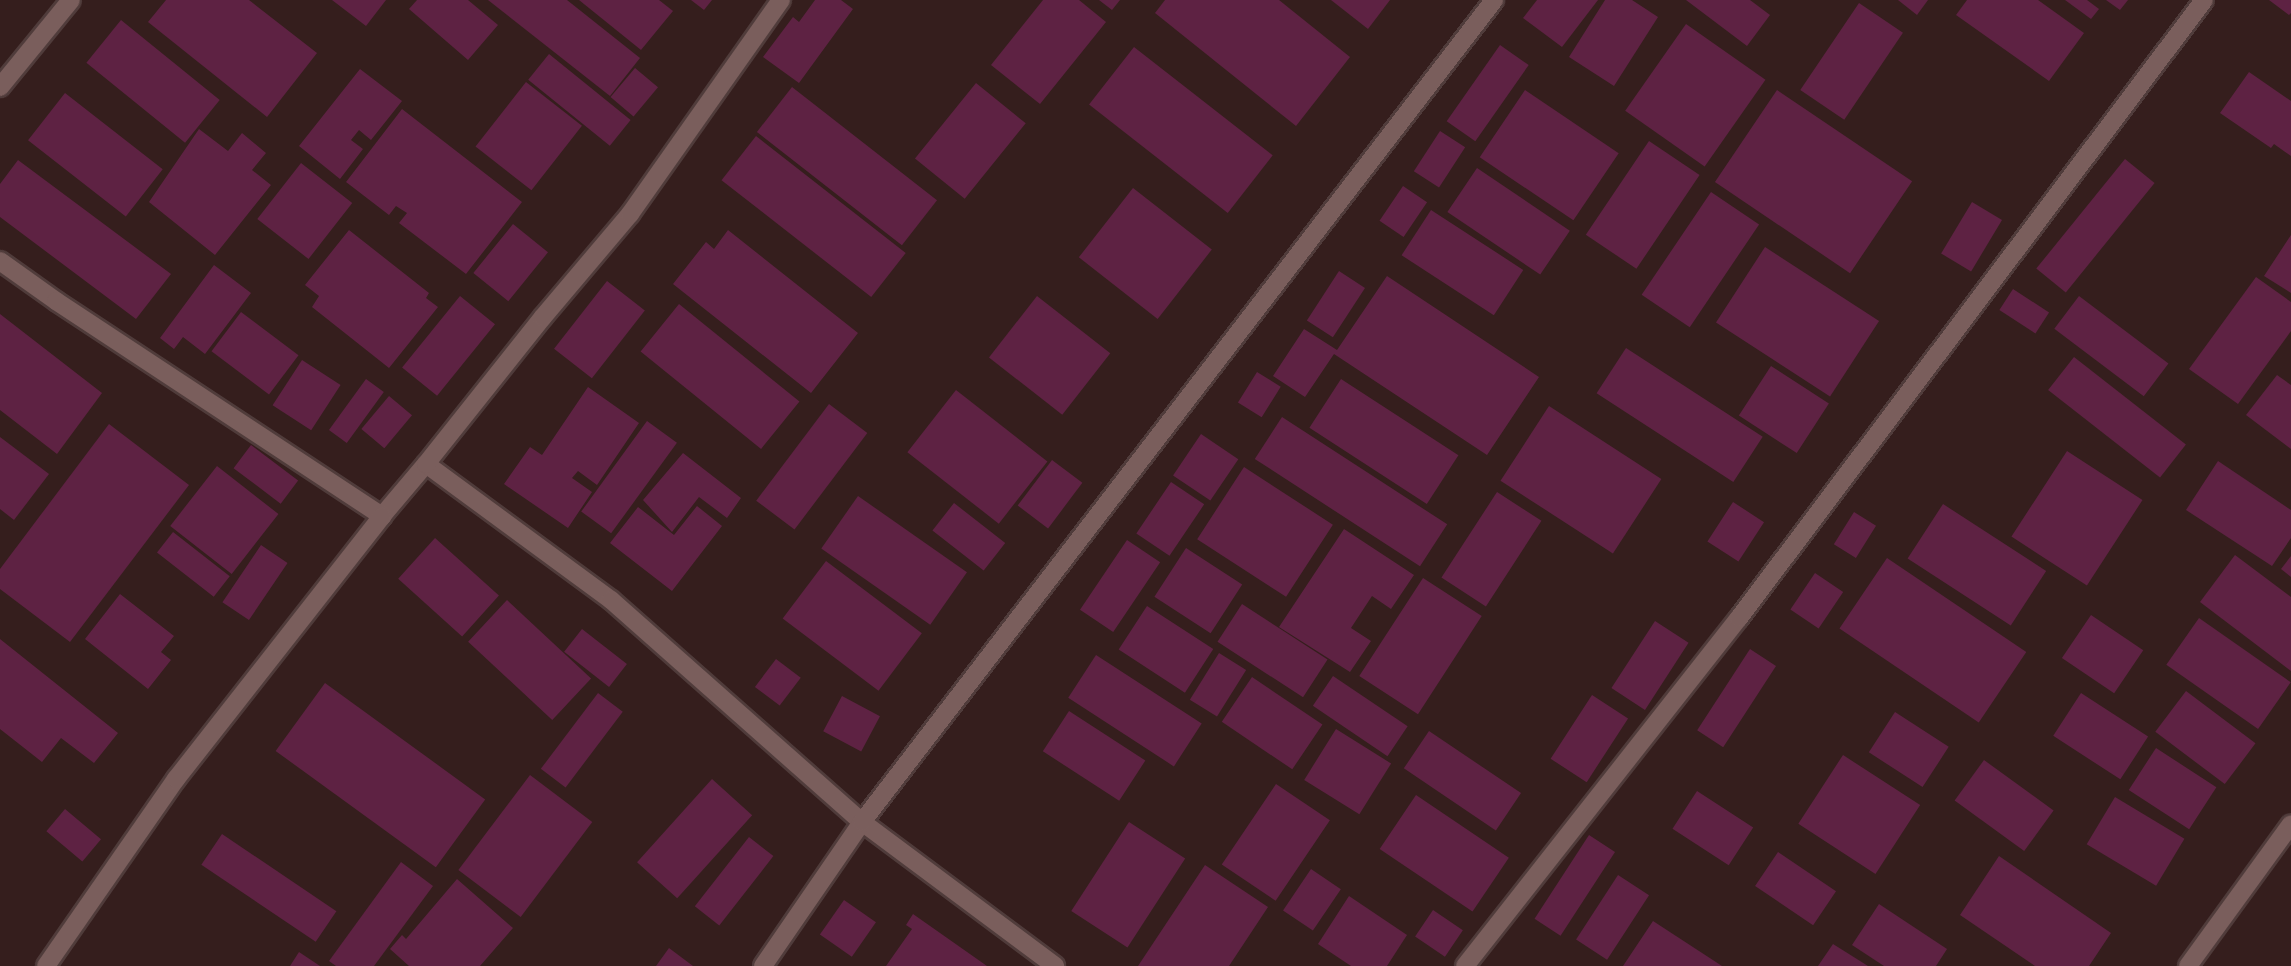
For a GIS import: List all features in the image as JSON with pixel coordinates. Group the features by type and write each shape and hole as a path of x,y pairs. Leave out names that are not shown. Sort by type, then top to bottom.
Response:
{"street":[{"path":"0,87 71,0"},
{"path":"46,966 176,780 382,516 543,317 630,214 781,0"},
{"path":"763,966 862,822 1494,0"},
{"path":"1465,966 1739,618 2204,0"},
{"path":"0,261 56,301 382,516"},
{"path":"426,464 611,600 862,822 1055,966"},
{"path":"2188,966 2291,824"}],"building":[{"path":"166,0 249,0 317,53 267,117 148,22"},
{"path":"332,0 386,0 366,26"},
{"path":"417,0 468,0 498,25 468,60 409,9"},
{"path":"488,0 567,0 640,58 610,96"},
{"path":"579,0 659,0 673,11 641,50"},
{"path":"691,0 712,0 704,10"},
{"path":"815,0 841,0 853,9 799,83 763,57 793,17 799,22"},
{"path":"1043,0 1079,0 1106,22 1040,104 991,65"},
{"path":"1099,0 1120,0 1112,10"},
{"path":"1165,0 1279,0 1350,57 1296,126 1155,13"},
{"path":"1331,0 1390,0 1368,29"},
{"path":"1537,0 1598,0 1562,47 1523,18"},
{"path":"1605,0 1632,0 1658,17 1614,86 1569,57"},
{"path":"1686,0 1750,0 1770,15 1747,46"},
{"path":"1898,0 1928,0 1917,15"},
{"path":"1967,0 2038,0 2084,33 2049,81 1956,15"},
{"path":"2065,0 2087,0 2099,9 2091,19"},
{"path":"2106,0 2128,0 2120,10"},
{"path":"2269,0 2291,0 2291,13 2289,15"},
{"path":"1859,3 1903,33 1844,120 1800,90"},
{"path":"121,20 220,100 185,143 86,63"},
{"path":"1686,24 1765,80 1705,166 1625,111"},
{"path":"1500,45 1529,65 1475,141 1447,121"},
{"path":"1134,47 1273,155 1228,213 1089,105"},
{"path":"549,54 631,120 610,146 528,80"},
{"path":"635,68 658,87 634,116 611,97"},
{"path":"360,69 402,101 371,140 359,130 351,140 363,149 340,179 299,146"},
{"path":"2249,72 2291,101 2291,156 2274,144 2271,148 2220,113"},
{"path":"526,82 582,126 531,190 476,147"},
{"path":"976,83 1026,123 965,199 915,158"},
{"path":"792,87 937,200 902,245 757,132"},
{"path":"1525,90 1619,153 1573,220 1480,157"},
{"path":"1777,90 1912,181 1850,273 1715,182"},
{"path":"65,93 163,169 126,217 28,140"},
{"path":"402,109 522,202 466,274 399,223 407,213 396,206 389,215 346,182"},
{"path":"199,129 228,151 242,133 266,153 252,170 271,185 215,255 149,202"},
{"path":"1440,131 1465,147 1439,188 1414,171"},
{"path":"756,136 906,253 871,297 722,180"},
{"path":"1649,141 1700,175 1636,269 1586,235"},
{"path":"2125,159 2155,183 2066,292 2036,269"},
{"path":"18,160 171,274 136,319 0,217 0,184"},
{"path":"301,163 352,203 309,259 257,219"},
{"path":"1477,168 1570,231 1540,275 1447,212"},
{"path":"1403,186 1427,202 1404,237 1380,221"},
{"path":"1133,188 1212,250 1158,319 1079,257"},
{"path":"1711,192 1759,224 1690,327 1642,295"},
{"path":"1972,202 2002,220 1971,271 1941,253"},
{"path":"1431,210 1523,270 1494,315 1402,255"},
{"path":"513,224 548,252 508,301 473,273"},
{"path":"349,230 429,293 426,298 438,307 389,368 312,307 319,296 305,285"},
{"path":"728,230 858,333 811,393 673,284 706,242 714,249"},
{"path":"2291,235 2291,293 2264,276"},
{"path":"1765,247 1879,321 1830,397 1716,322"},
{"path":"214,265 251,293 205,354 183,337 174,349 160,338"},
{"path":"1339,271 1365,288 1333,337 1307,320"},
{"path":"1387,276 1539,377 1487,455 1334,354 1305,397 1273,376 1304,329 1337,350"},
{"path":"2256,277 2291,302 2291,331 2238,404 2189,369"},
{"path":"607,281 645,311 592,378 554,349"},
{"path":"2013,289 2049,312 2035,333 1999,310"},
{"path":"460,296 495,324 437,396 402,367"},
{"path":"1037,296 1110,353 1062,415 989,357"},
{"path":"2079,296 2168,363 2144,396 2054,329"},
{"path":"679,304 799,402 761,449 641,351"},
{"path":"241,312 299,355 269,394 212,351"},
{"path":"0,314 102,393 57,454 0,410"},
{"path":"1626,348 1763,437 1733,482 1597,393"},
{"path":"2074,357 2186,444 2160,478 2048,390"},
{"path":"302,360 341,385 311,430 273,405"},
{"path":"1771,366 1829,404 1797,453 1739,415"},
{"path":"1257,372 1281,387 1262,417 1238,403"},
{"path":"2277,375 2291,385 2291,449 2246,415"},
{"path":"366,379 384,392 347,443 329,430"},
{"path":"1341,379 1458,455 1427,504 1309,428"},
{"path":"588,387 639,423 597,485 578,471 572,478 592,492 568,528 504,484 530,447 542,455"},
{"path":"956,390 1047,461 999,524 907,452"},
{"path":"389,396 412,415 384,448 361,429"},
{"path":"829,404 867,433 795,530 756,501"},
{"path":"1549,406 1661,479 1613,554 1501,481"},
{"path":"1282,417 1447,524 1420,566 1255,459"},
{"path":"647,421 677,443 611,533 581,512"},
{"path":"109,424 189,485 70,642 0,589 0,569"},
{"path":"1201,434 1238,459 1210,501 1173,475"},
{"path":"0,437 49,474 14,520 0,509"},
{"path":"251,445 298,481 281,504 234,468"},
{"path":"2067,451 2142,500 2087,586 2011,537"},
{"path":"683,453 741,498 727,518 699,497 672,532 643,500"},
{"path":"1052,460 1082,483 1048,528 1018,506"},
{"path":"2218,461 2291,510 2291,538 2272,566 2186,510"},
{"path":"217,466 278,514 232,574 170,526"},
{"path":"1244,467 1333,525 1286,597 1197,539"},
{"path":"1171,482 1204,504 1169,556 1136,533"},
{"path":"1497,492 1541,521 1486,606 1441,578"},
{"path":"858,496 967,572 930,625 821,548"},
{"path":"1733,502 1764,522 1738,562 1707,541"},
{"path":"954,503 1005,543 984,571 932,531"},
{"path":"1943,504 2046,571 2011,626 1908,559"},
{"path":"697,506 722,526 672,591 610,543 638,507 674,535"},
{"path":"1854,512 1876,526 1856,558 1834,544"},
{"path":"1344,529 1414,575 1391,609 1372,596 1351,628 1371,641 1350,672 1279,627"},
{"path":"173,532 230,576 214,597 157,552"},
{"path":"435,538 499,596 462,636 398,579"},
{"path":"1127,540 1160,562 1113,632 1080,610"},
{"path":"261,545 288,563 249,620 222,602"},
{"path":"1186,548 1242,584 1211,633 1154,597"},
{"path":"2235,555 2291,597 2291,671 2200,602"},
{"path":"2291,556 2291,577 2281,569"},
{"path":"1887,558 2026,652 1979,722 1839,628"},
{"path":"826,561 922,633 879,691 783,619"},
{"path":"1815,573 1843,592 1819,628 1790,609"},
{"path":"1423,578 1482,616 1418,714 1359,676"},
{"path":"120,594 174,636 161,652 171,660 148,689 85,639"},
{"path":"507,600 591,678 552,720 468,642"},
{"path":"1242,604 1328,660 1303,697 1217,642"},
{"path":"1147,606 1213,649 1185,693 1119,650"},
{"path":"2091,615 2143,650 2114,693 2062,658"},
{"path":"2199,618 2291,682 2258,729 2166,665"},
{"path":"1655,621 1689,643 1645,710 1611,688"},
{"path":"582,629 627,664 609,687 564,652"},
{"path":"0,639 118,733 94,763 61,738 42,762 0,729"},
{"path":"1750,649 1776,666 1723,747 1697,730"},
{"path":"1219,653 1246,670 1217,717 1190,700"},
{"path":"1096,655 1202,724 1174,766 1068,698"},
{"path":"776,659 801,678 780,706 755,687"},
{"path":"1333,676 1408,726 1387,756 1313,706"},
{"path":"1252,677 1322,725 1292,769 1222,722"},
{"path":"325,683 485,799 436,867 276,751"},
{"path":"2186,691 2255,743 2225,784 2155,732"},
{"path":"598,693 623,712 566,788 541,769"},
{"path":"2081,693 2148,737 2120,779 2053,736"},
{"path":"1592,695 1628,718 1587,782 1551,759"},
{"path":"842,696 880,716 861,752 823,731"},
{"path":"1069,711 1145,761 1119,801 1043,751"},
{"path":"1895,712 1949,747 1923,787 1869,752"},
{"path":"1336,729 1391,763 1359,814 1304,780"},
{"path":"1429,731 1521,793 1496,830 1404,768"},
{"path":"2156,748 2216,787 2189,829 2129,790"},
{"path":"1843,755 1920,805 1875,874 1798,824"},
{"path":"1984,760 2054,811 2024,851 1955,800"},
{"path":"530,775 592,822 521,917 458,870"},
{"path":"712,779 752,815 677,898 637,862"},
{"path":"1276,784 1330,820 1276,901 1222,864"},
{"path":"1697,791 1753,827 1729,865 1672,829"},
{"path":"1416,795 1509,858 1473,912 1380,849"},
{"path":"2115,797 2184,839 2156,886 2087,844"},
{"path":"65,809 101,839 82,861 46,831"},
{"path":"1129,822 1185,858 1127,947 1071,911"},
{"path":"222,834 336,911 316,942 201,865"},
{"path":"1589,835 1615,852 1561,936 1535,919"},
{"path":"749,837 773,856 719,925 695,906"},
{"path":"1778,852 1836,891 1813,925 1755,886"},
{"path":"1999,856 2111,933 2089,966 2035,966 1960,915"},
{"path":"401,862 433,886 374,966 336,966 329,961"},
{"path":"1205,865 1268,907 1229,966 1138,966"},
{"path":"1311,869 1341,889 1313,931 1283,910"},
{"path":"1618,875 1649,895 1607,960 1576,940"},
{"path":"457,879 513,928 480,966 409,966 390,949 402,935 406,939"},
{"path":"1349,896 1407,935 1387,966 1351,966 1318,944"},
{"path":"844,900 876,922 852,957 820,934"},
{"path":"1879,904 1947,949 1936,966 1884,966 1852,945"},
{"path":"1433,910 1463,930 1445,957 1415,937"},
{"path":"913,914 987,966 886,966 912,929 906,925"},
{"path":"1653,921 1722,966 1623,966"},
{"path":"1833,944 1868,966 1818,966"},
{"path":"669,948 693,966 656,966"},
{"path":"299,952 320,966 290,966"}]}
